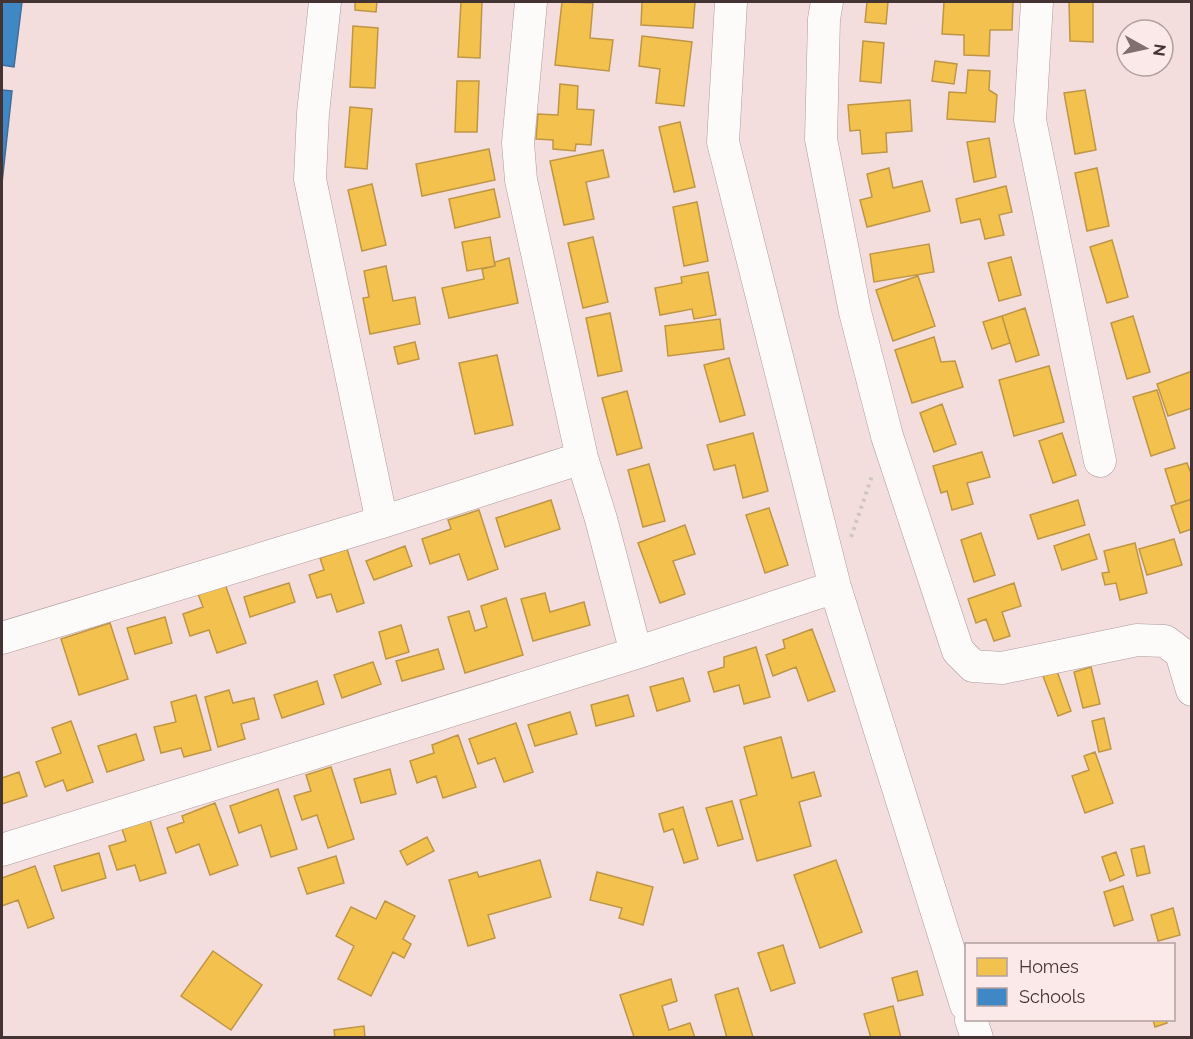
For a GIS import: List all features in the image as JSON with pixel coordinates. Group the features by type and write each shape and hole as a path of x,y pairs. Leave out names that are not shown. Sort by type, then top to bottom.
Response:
{"street":[{"path":"325,2 313,113 310,179 382,522"},
{"path":"531,2 518,143 521,180 582,458 601,519 636,653"},
{"path":"731,2 723,142 835,587 965,1002"},
{"path":"827,2 824,19 822,139 855,312 887,436 957,651 973,666 1002,668 1137,640 1165,641 1180,653 1191,690"},
{"path":"1037,2 1030,120 1100,460"},
{"path":"2,638 382,522 582,458"},
{"path":"2,850 636,653 835,587"},
{"path":"971,1021 977,1038"}],"path":[{"path":"848,546 887,436"}],"building: Homes":[{"path":"355,2 377,2 376,12 355,10"},
{"path":"461,2 482,2 480,58 458,57"},
{"path":"562,2 593,3 590,38 613,40 609,71 555,65"},
{"path":"642,2 695,2 693,28 641,25"},
{"path":"867,2 888,2 886,24 865,22"},
{"path":"944,2 1013,2 1012,30 990,30 989,56 964,55 964,35 942,34"},
{"path":"1069,2 1093,2 1093,42 1070,41"},
{"path":"353,26 378,28 375,88 350,87"},
{"path":"642,36 692,42 684,106 656,103 660,69 639,66"},
{"path":"863,41 884,43 881,83 860,81"},
{"path":"935,61 957,64 954,84 932,81"},
{"path":"968,70 990,71 989,90 997,95 995,122 947,119 949,92 966,93"},
{"path":"457,81 479,81 477,132 455,132"},
{"path":"560,84 578,86 577,109 594,110 591,145 576,144 575,151 553,149 553,140 536,139 538,114 558,115"},
{"path":"1085,90 1096,150 1075,154 1064,93"},
{"path":"910,100 912,131 886,133 887,152 862,154 860,130 850,131 848,105"},
{"path":"350,107 372,109 367,169 345,167"},
{"path":"680,122 695,187 674,192 659,127"},
{"path":"989,138 996,177 974,182 967,142"},
{"path":"489,149 495,180 422,196 416,164"},
{"path":"603,150 609,177 586,182 594,219 564,225 550,161"},
{"path":"889,168 893,188 922,181 930,211 867,227 860,200 872,197 867,174"},
{"path":"1097,168 1109,226 1087,231 1075,173"},
{"path":"372,184 386,245 362,251 348,190"},
{"path":"1006,186 1012,212 999,215 1004,235 985,239 980,219 961,223 956,199"},
{"path":"494,189 500,217 455,228 449,199"},
{"path":"697,202 708,261 684,266 673,207"},
{"path":"490,237 495,266 467,271 462,242"},
{"path":"593,237 608,302 583,308 568,243"},
{"path":"1112,240 1128,297 1107,303 1090,247"},
{"path":"929,244 934,272 874,282 870,254"},
{"path":"1011,257 1021,295 999,301 988,263"},
{"path":"509,258 518,303 449,318 442,288 484,279 482,269 495,266 495,262"},
{"path":"386,266 393,301 415,297 420,324 370,334 363,298 369,297 364,271"},
{"path":"708,272 716,315 694,319 692,309 660,315 655,288 682,283 681,277"},
{"path":"918,276 935,326 893,341 876,290"},
{"path":"1025,308 1039,355 1016,362 1002,316"},
{"path":"610,313 622,371 598,376 586,318"},
{"path":"1002,316 1010,343 992,349 983,322"},
{"path":"1133,316 1150,372 1127,379 1111,323"},
{"path":"720,319 724,349 668,356 665,326"},
{"path":"934,337 941,362 955,361 963,387 912,403 895,350"},
{"path":"415,342 419,359 398,364 394,347"},
{"path":"497,355 513,425 475,434 459,363"},
{"path":"729,358 745,415 720,422 704,365"},
{"path":"1049,366 1064,422 1014,436 999,380"},
{"path":"1192,371 1192,408 1168,416 1157,384"},
{"path":"1157,390 1175,448 1151,456 1133,397"},
{"path":"627,391 642,448 617,455 602,398"},
{"path":"942,404 956,444 934,452 920,413"},
{"path":"753,433 768,491 743,498 735,465 714,470 707,445"},
{"path":"1062,433 1076,475 1053,483 1039,441"},
{"path":"982,452 990,477 967,483 973,504 952,510 947,491 941,493 933,466"},
{"path":"1187,463 1192,476 1192,499 1176,504 1165,469"},
{"path":"649,464 665,521 643,527 628,470"},
{"path":"1192,499 1192,529 1180,533 1171,506"},
{"path":"551,500 560,529 505,547 496,518"},
{"path":"1078,500 1085,525 1038,539 1030,515"},
{"path":"769,508 788,565 765,573 746,515"},
{"path":"479,510 498,569 468,580 459,554 430,564 422,539 451,529 448,520"},
{"path":"685,525 695,554 673,561 685,594 660,603 638,543"},
{"path":"981,533 995,575 974,582 961,540"},
{"path":"1089,534 1097,559 1062,570 1054,546"},
{"path":"1174,539 1182,565 1147,575 1139,549"},
{"path":"1135,543 1147,593 1120,600 1116,583 1105,585 1102,573 1109,572 1104,551"},
{"path":"405,546 412,566 374,580 366,561"},
{"path":"347,549 364,603 337,612 331,594 317,598 309,575 324,570 320,558"},
{"path":"289,583 295,602 250,617 244,597"},
{"path":"1014,583 1021,606 1002,612 1010,636 994,641 986,619 976,623 968,599"},
{"path":"225,584 246,643 217,653 209,630 190,636 183,614 203,607 198,594"},
{"path":"545,593 550,612 584,602 590,625 533,641 521,599"},
{"path":"506,598 523,655 465,673 448,617 469,611 475,631 487,627 481,606"},
{"path":"165,617 172,643 135,654 127,628"},
{"path":"110,623 128,679 79,695 61,639"},
{"path":"401,625 409,652 386,659 379,632"},
{"path":"812,629 835,691 808,701 796,667 773,676 766,655 785,648 783,640"},
{"path":"756,647 770,697 744,704 739,685 714,692 708,672 724,667 724,657"},
{"path":"438,649 444,669 402,681 396,661"},
{"path":"373,662 381,684 342,698 334,675"},
{"path":"1091,667 1100,704 1083,708 1074,672"},
{"path":"1057,671 1071,711 1058,716 1043,676"},
{"path":"683,678 690,701 657,711 650,687"},
{"path":"317,681 324,704 282,718 274,695"},
{"path":"229,690 233,703 254,698 259,719 241,724 245,739 218,747 205,697"},
{"path":"196,695 211,750 184,757 181,748 161,753 154,727 176,722 171,702"},
{"path":"628,695 634,716 596,726 591,705"},
{"path":"570,712 577,734 535,746 528,725"},
{"path":"1104,718 1111,749 1099,752 1092,721"},
{"path":"71,721 93,782 67,791 63,780 45,787 36,762 61,753 52,728"},
{"path":"516,723 533,772 504,782 495,758 478,764 469,739"},
{"path":"136,734 144,760 107,772 98,746"},
{"path":"458,735 476,787 443,798 436,776 417,783 410,761 434,753 432,745"},
{"path":"781,737 792,778 814,772 821,796 799,802 811,846 757,861 740,800 757,795 744,747"},
{"path":"1095,752 1113,803 1085,813 1072,776 1089,770 1084,756"},
{"path":"331,767 354,839 328,848 317,815 302,820 294,796 311,791 306,775"},
{"path":"390,769 396,794 361,803 354,779"},
{"path":"19,772 27,796 2,804 2,778"},
{"path":"278,789 297,849 271,857 261,825 239,833 230,806"},
{"path":"732,801 743,839 718,846 706,808"},
{"path":"215,803 238,865 210,875 199,844 176,853 167,828 184,822 182,816"},
{"path":"683,807 698,859 684,863 673,829 664,832 659,814"},
{"path":"150,820 166,873 140,881 135,865 117,870 109,846 126,841 122,829"},
{"path":"427,837 434,851 407,865 400,851"},
{"path":"1144,846 1150,873 1137,876 1131,849"},
{"path":"1116,852 1124,875 1110,881 1102,857"},
{"path":"99,853 106,878 62,891 54,866"},
{"path":"336,856 344,883 307,894 298,868"},
{"path":"540,860 551,897 488,915 495,938 468,946 449,880 477,872 479,877"},
{"path":"836,860 862,932 820,948 794,875"},
{"path":"35,866 54,918 28,928 18,900 2,906 2,878"},
{"path":"597,872 653,887 643,925 619,918 622,908 590,900"},
{"path":"1123,886 1133,920 1114,926 1104,892"},
{"path":"385,901 415,916 403,939 411,944 404,958 393,952 371,996 338,979 354,946 336,936 351,907 376,919"},
{"path":"1173,908 1180,935 1158,941 1151,915"},
{"path":"783,945 795,983 771,991 758,953"},
{"path":"213,951 262,985 231,1030 181,996"},
{"path":"917,971 923,995 898,1001 892,978"},
{"path":"671,979 677,1001 662,1006 669,1030 690,1023 695,1038 623,1038 634,1037 620,995"},
{"path":"738,988 752,1038 727,1038 715,995"},
{"path":"893,1006 901,1038 871,1038 864,1014"},
{"path":"1153,1021 1166,1021 1167,1023 1155,1027"},
{"path":"364,1026 365,1038 335,1038 334,1030"}],"building: Schools":[{"path":"2,2 22,2 14,67 2,65"},
{"path":"2,90 12,91 2,183"}]}
